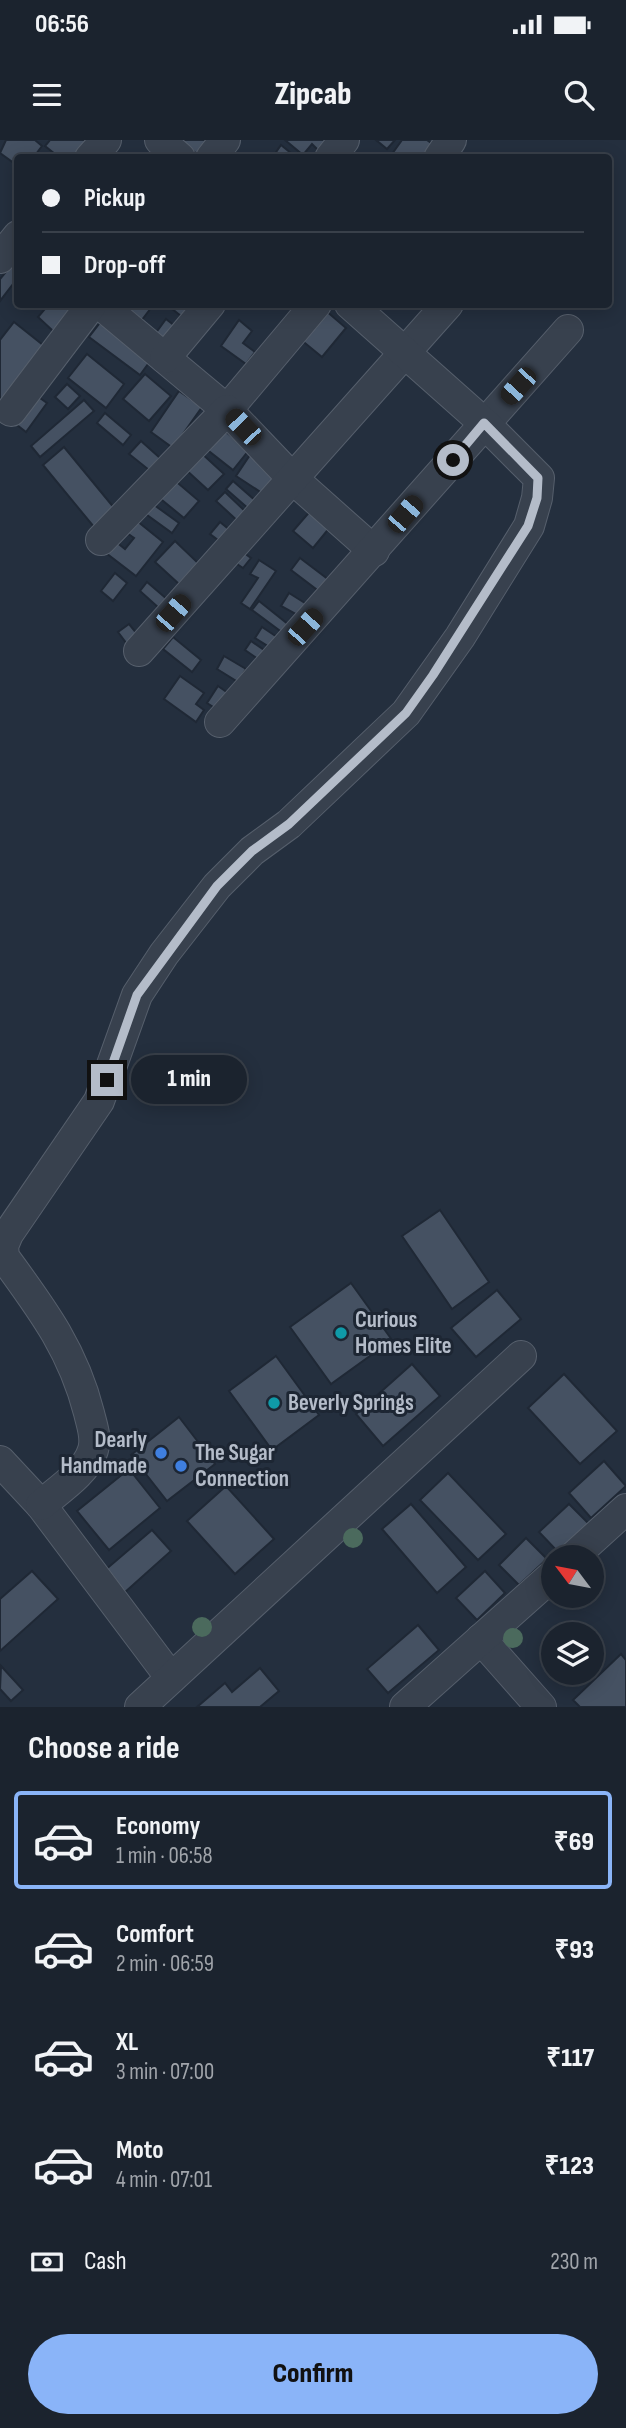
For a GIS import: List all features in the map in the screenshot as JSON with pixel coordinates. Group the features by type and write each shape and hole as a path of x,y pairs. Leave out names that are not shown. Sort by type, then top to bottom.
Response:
{"street":[{"path":"94,154 106,140"},
{"path":"160,140 176,154"},
{"path":"214,154 225,140"},
{"path":"333,154 344,140"},
{"path":"0,258 14,241"},
{"path":"11,411 89,308"},
{"path":"105,308 227,410 293,479 373,551"},
{"path":"164,358 207,308"},
{"path":"101,540 227,410 313,308"},
{"path":"41,1505 82,1468 93,1452 95,1434 79,1374 47,1316 5,1257 3,1246 99,1101 137,995 164,954 217,886 243,860 289,824 406,713 507,565 528,526 537,498 538,478 484,423 355,308"},
{"path":"139,651 444,308"},
{"path":"220,722 568,330"},
{"path":"139,1707 521,1356"},
{"path":"0,1461 41,1505 171,1678"},
{"path":"586,1545 626,1509"},
{"path":"405,1707 541,1586"},
{"path":"481,1639 541,1707"}],"building":[{"path":"6,140 35,140 42,146 36,154 14,154 14,163 0,153"},
{"path":"50,140 85,140 89,143 79,154 55,154 45,146"},
{"path":"179,140 208,140 197,154"},
{"path":"285,140 326,140 318,150 312,144 302,154"},
{"path":"376,140 395,140 387,149"},
{"path":"402,140 427,140 435,146 430,154 392,154"},
{"path":"281,145 292,154 275,154"},
{"path":"14,262 14,285 0,301 0,279"},
{"path":"46,308 73,308 53,331 38,317"},
{"path":"119,308 151,308 138,325"},
{"path":"171,308 203,308 191,324"},
{"path":"325,310 346,328 322,357 300,339"},
{"path":"106,315 156,353 140,375 89,337"},
{"path":"166,319 180,330 164,352 150,341"},
{"path":"239,320 252,331 243,343 255,352 246,364 221,346"},
{"path":"14,322 48,349 0,406 0,340"},
{"path":"87,354 124,384 106,408 68,378"},
{"path":"145,374 171,396 149,421 123,399"},
{"path":"67,384 80,396 68,409 55,397"},
{"path":"179,391 202,407 173,448 151,432"},
{"path":"37,396 47,403 26,432 17,425"},
{"path":"84,400 94,411 40,457 31,446"},
{"path":"105,413 131,435 123,445 97,423"},
{"path":"221,428 249,450 233,470 205,448"},
{"path":"141,441 160,458 149,470 129,454"},
{"path":"64,447 115,509 94,527 43,465"},
{"path":"199,451 224,474 208,490 184,468"},
{"path":"250,455 278,474 265,495 236,476"},
{"path":"172,478 199,501 184,518 157,496"},
{"path":"233,481 257,502 250,510 226,489"},
{"path":"225,492 249,515 241,524 216,501"},
{"path":"150,502 179,523 172,533 143,512"},
{"path":"312,509 331,526 313,548 293,531"},
{"path":"137,521 163,542 136,576 106,553 115,541 125,549 134,538 127,533"},
{"path":"220,522 231,531 222,543 210,534"},
{"path":"175,541 198,563 179,584 155,562"},
{"path":"244,553 251,558 243,568 237,564"},
{"path":"300,558 329,580 320,592 291,570"},
{"path":"259,560 276,571 250,609 241,603 258,578 250,574"},
{"path":"115,573 127,583 113,601 101,591"},
{"path":"147,582 168,600 160,609 140,591"},
{"path":"289,593 308,605 301,617 281,606"},
{"path":"259,601 289,625 283,633 252,610"},
{"path":"129,624 138,635 127,644 118,632"},
{"path":"262,627 277,637 271,648 255,638"},
{"path":"173,637 201,660 192,672 163,649"},
{"path":"251,641 264,650 258,659 245,650"},
{"path":"224,656 246,669 238,682 217,669"},
{"path":"180,676 204,693 196,704 204,710 196,722 164,699"},
{"path":"218,686 228,693 218,710 207,703"},
{"path":"440,1210 489,1282 452,1309 402,1236"},
{"name":"Curious Homes Elite","path":"351,1283 392,1340 331,1384 290,1327"},
{"path":"497,1290 521,1319 476,1357 451,1328"},
{"name":"Beverly Springs","path":"276,1356 319,1415 272,1450 229,1391"},
{"path":"412,1364 440,1396 383,1446 356,1414"},
{"path":"564,1374 617,1431 580,1464 528,1408"},
{"path":"179,1417 215,1464 167,1501 131,1455"},
{"path":"604,1461 626,1486 591,1518 569,1493"},
{"path":"129,1469 160,1508 109,1550 77,1511"},
{"path":"448,1473 506,1534 478,1560 420,1500"},
{"path":"226,1486 274,1539 235,1574 187,1521"},
{"path":"411,1504 466,1567 437,1593 382,1529"},
{"path":"569,1504 589,1524 567,1545 551,1545 539,1532"},
{"path":"152,1530 171,1551 124,1593 104,1571"},
{"path":"526,1538 541,1553 541,1565 519,1585 499,1565"},
{"path":"32,1571 58,1599 0,1651 0,1599"},
{"path":"485,1571 505,1593 477,1620 456,1598"},
{"path":"418,1625 439,1650 388,1693 367,1669"},
{"path":"621,1654 626,1660 626,1707 580,1707 573,1700 589,1685 604,1685 604,1670"},
{"path":"1,1666 23,1690 11,1701 0,1689"},
{"path":"260,1668 279,1691 260,1707 197,1707 225,1683 232,1692"}],"place":[{"name":"Curious Homes Elite","path":"341,1333"},
{"name":"Beverly Springs","path":"274,1403"},
{"name":"Dearly Handmade","path":"161,1453"},
{"name":"The Sugar Connection","path":"181,1466"}],"route":[{"path":"107,1080 137,995 164,954 217,886 252,851 289,824 406,713 460,638 507,565 528,526 537,498 538,478 484,423 453,460"}]}
